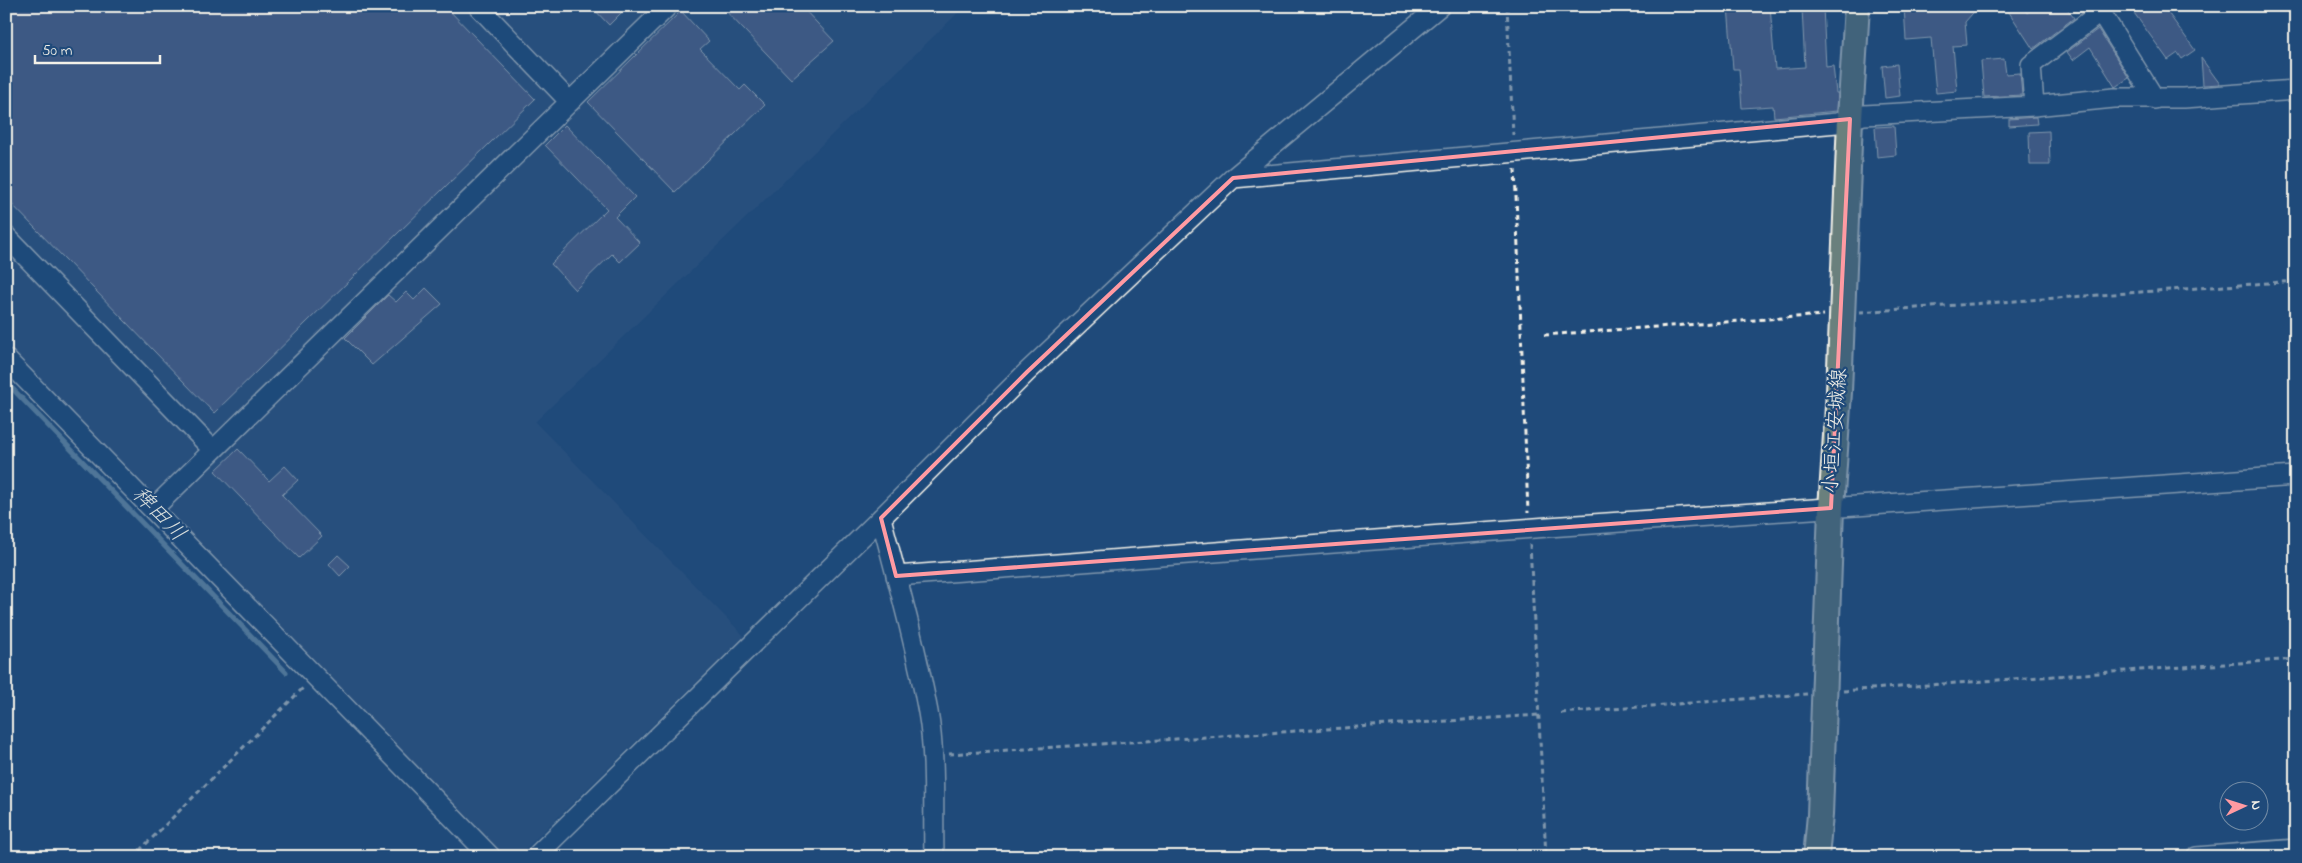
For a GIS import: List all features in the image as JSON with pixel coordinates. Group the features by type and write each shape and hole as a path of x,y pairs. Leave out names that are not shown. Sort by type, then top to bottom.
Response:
{"main road":[{"name":"小垣江安城線","path":"1816,857 1820,815 1830,508 1843,313 1850,119 1857,6"}],"street":[{"path":"478,6 570,102"},
{"path":"153,508 668,6"},
{"path":"535,857 1027,372 1233,178 1440,6"},
{"path":"2034,106 2032,66 2099,9 2155,99"},
{"path":"1233,178 1837,123 1864,115 2034,106 2114,98 2155,99 2296,90"},
{"path":"6,236 213,450"},
{"path":"6,359 491,857"},
{"path":"896,576 2296,476"},
{"path":"881,518 928,712 934,857"},
{"path":"2196,857 2296,849"}],"path":[{"path":"1507,6 1529,530 1546,857"},
{"path":"1544,334 2296,281"},
{"path":"1561,713 2296,659"},
{"path":"133,857 314,677"},
{"path":"931,756 1539,715"}],"highlighted area":[{"path":"1850,119 1831,508 896,576 881,518 1027,372 1233,178"}],"shaded area":[{"path":"6,6 965,6 535,422 744,636 517,857 505,856 6,344"}],"building":[{"path":"6,6 445,6 535,99 214,413 6,198"},
{"path":"591,6 628,6 609,25"},
{"path":"721,6 801,6 834,41 791,79"},
{"path":"1728,6 1770,6 1775,69 1805,67 1802,8 1823,7 1826,67 1833,66 1836,93 1838,93 1837,111 1774,117 1773,106 1742,108 1739,69 1733,69"},
{"path":"1904,6 1979,6 1965,22 1967,45 1953,46 1957,91 1936,93 1931,38 1906,40"},
{"path":"2005,6 2022,6 2027,13 2036,6 2065,6 2074,18 2033,49"},
{"path":"2129,6 2163,6 2195,50 2182,59 2178,53 2168,60"},
{"path":"681,11 709,41 700,49 740,90 745,85 765,105 675,192 588,102"},
{"path":"2098,29 2129,78 2115,87 2090,47 2073,60 2067,52"},
{"path":"2201,58 2220,84 2203,85"},
{"path":"2004,59 2006,74 2020,73 2022,95 1984,97 1981,61"},
{"path":"1897,64 1900,96 1885,98 1882,66"},
{"path":"2036,117 2037,124 2009,126 2009,119"},
{"path":"565,125 635,197 615,217 640,243 620,262 612,254 575,290 551,264 607,209 545,145"},
{"path":"1894,126 1896,155 1877,157 1875,127"},
{"path":"2049,131 2050,165 2030,165 2029,132"},
{"path":"426,288 442,304 372,365 345,338 388,295 396,302 406,292 414,300"},
{"path":"238,449 269,481 285,466 298,480 282,495 322,536 299,558 215,471"},
{"path":"338,555 350,566 340,576 329,564"}],"waterway":[{"name":"稗田川","path":"6,382 286,672"}]}
